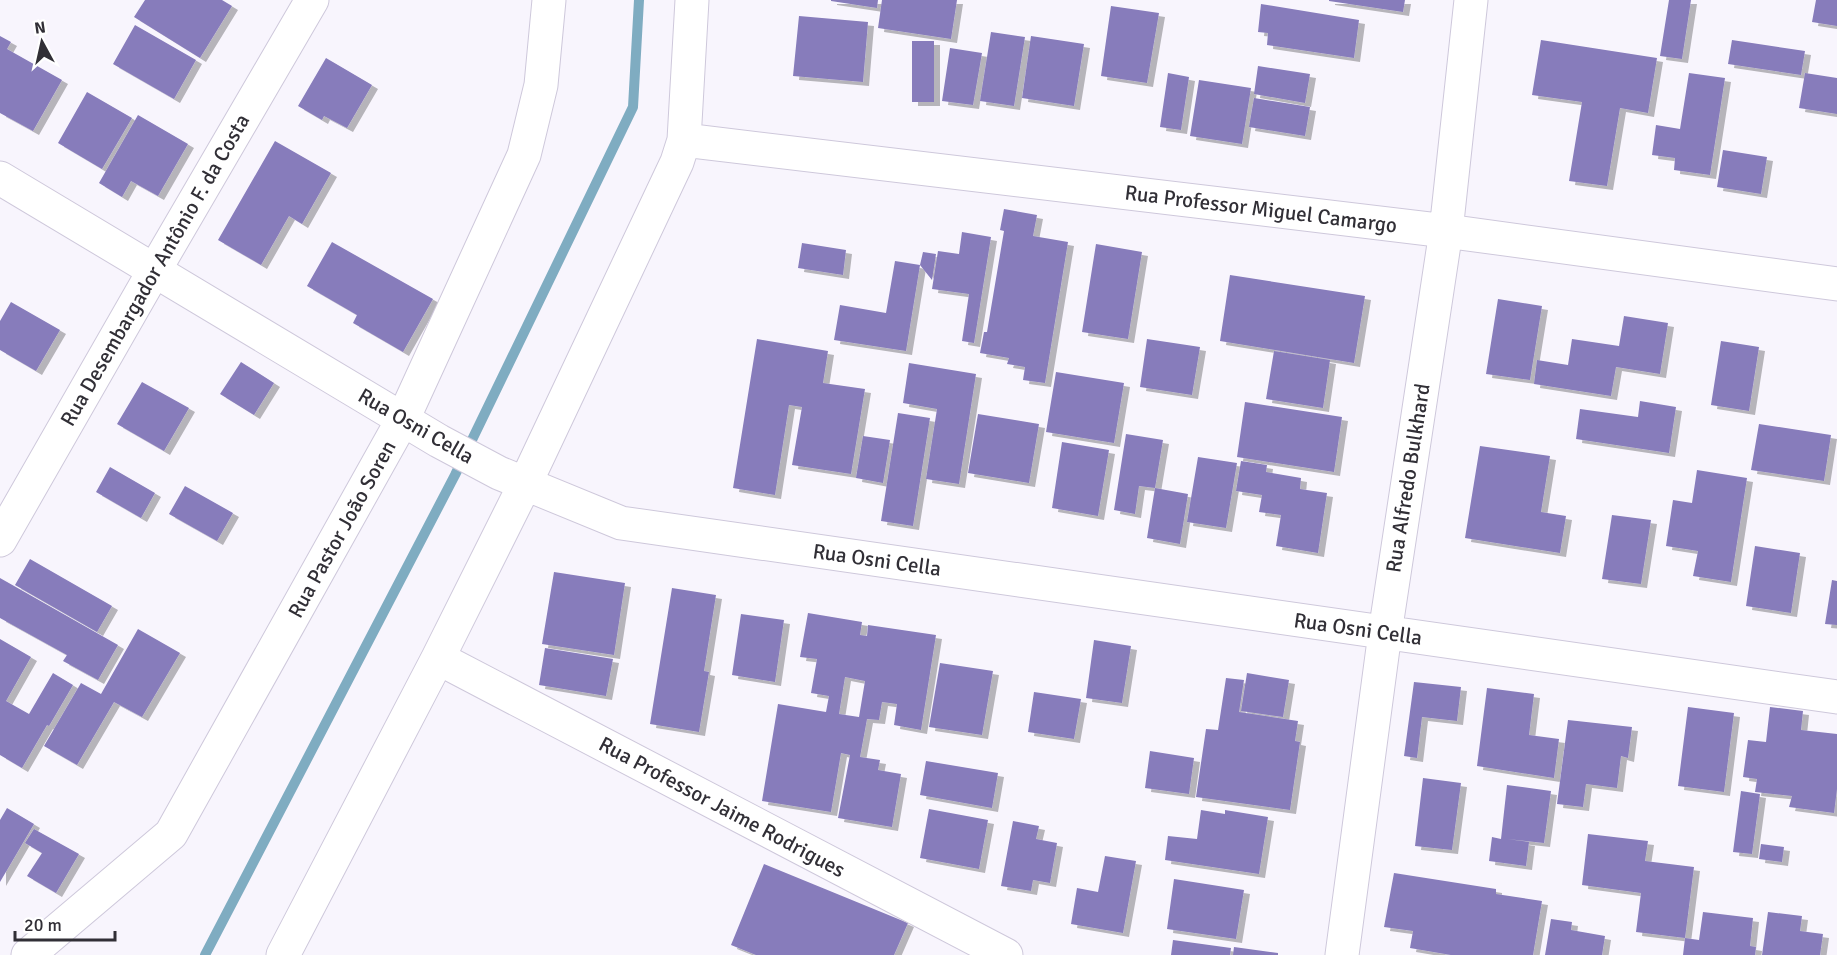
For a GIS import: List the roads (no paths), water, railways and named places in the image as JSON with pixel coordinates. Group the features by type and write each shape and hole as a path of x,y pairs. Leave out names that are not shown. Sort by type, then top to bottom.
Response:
{"street":[{"name":"Rua Desembargador Antônio F. da Costa","path":"0,540 312,0"},
{"name":"Rua Pastor João Soren","path":"28,955 171,834 403,419 524,155 541,86 549,0"},
{"path":"283,955 438,658 512,478 677,162 684,140 692,0"},
{"name":"Rua Alfredo Bulkhard","path":"1342,955 1385,633 1446,231 1471,0"},
{"name":"Rua Professor Miguel Camargo","path":"684,140 1446,231 1837,284"},
{"name":"Rua Osni Cella","path":"0,178 439,441 512,478 621,523 1837,697"},
{"name":"Rua Professor Jaime Rodrigues","path":"438,658 992,952"}],"waterway":[{"path":"205,955 455,475 633,107 639,0"}]}
